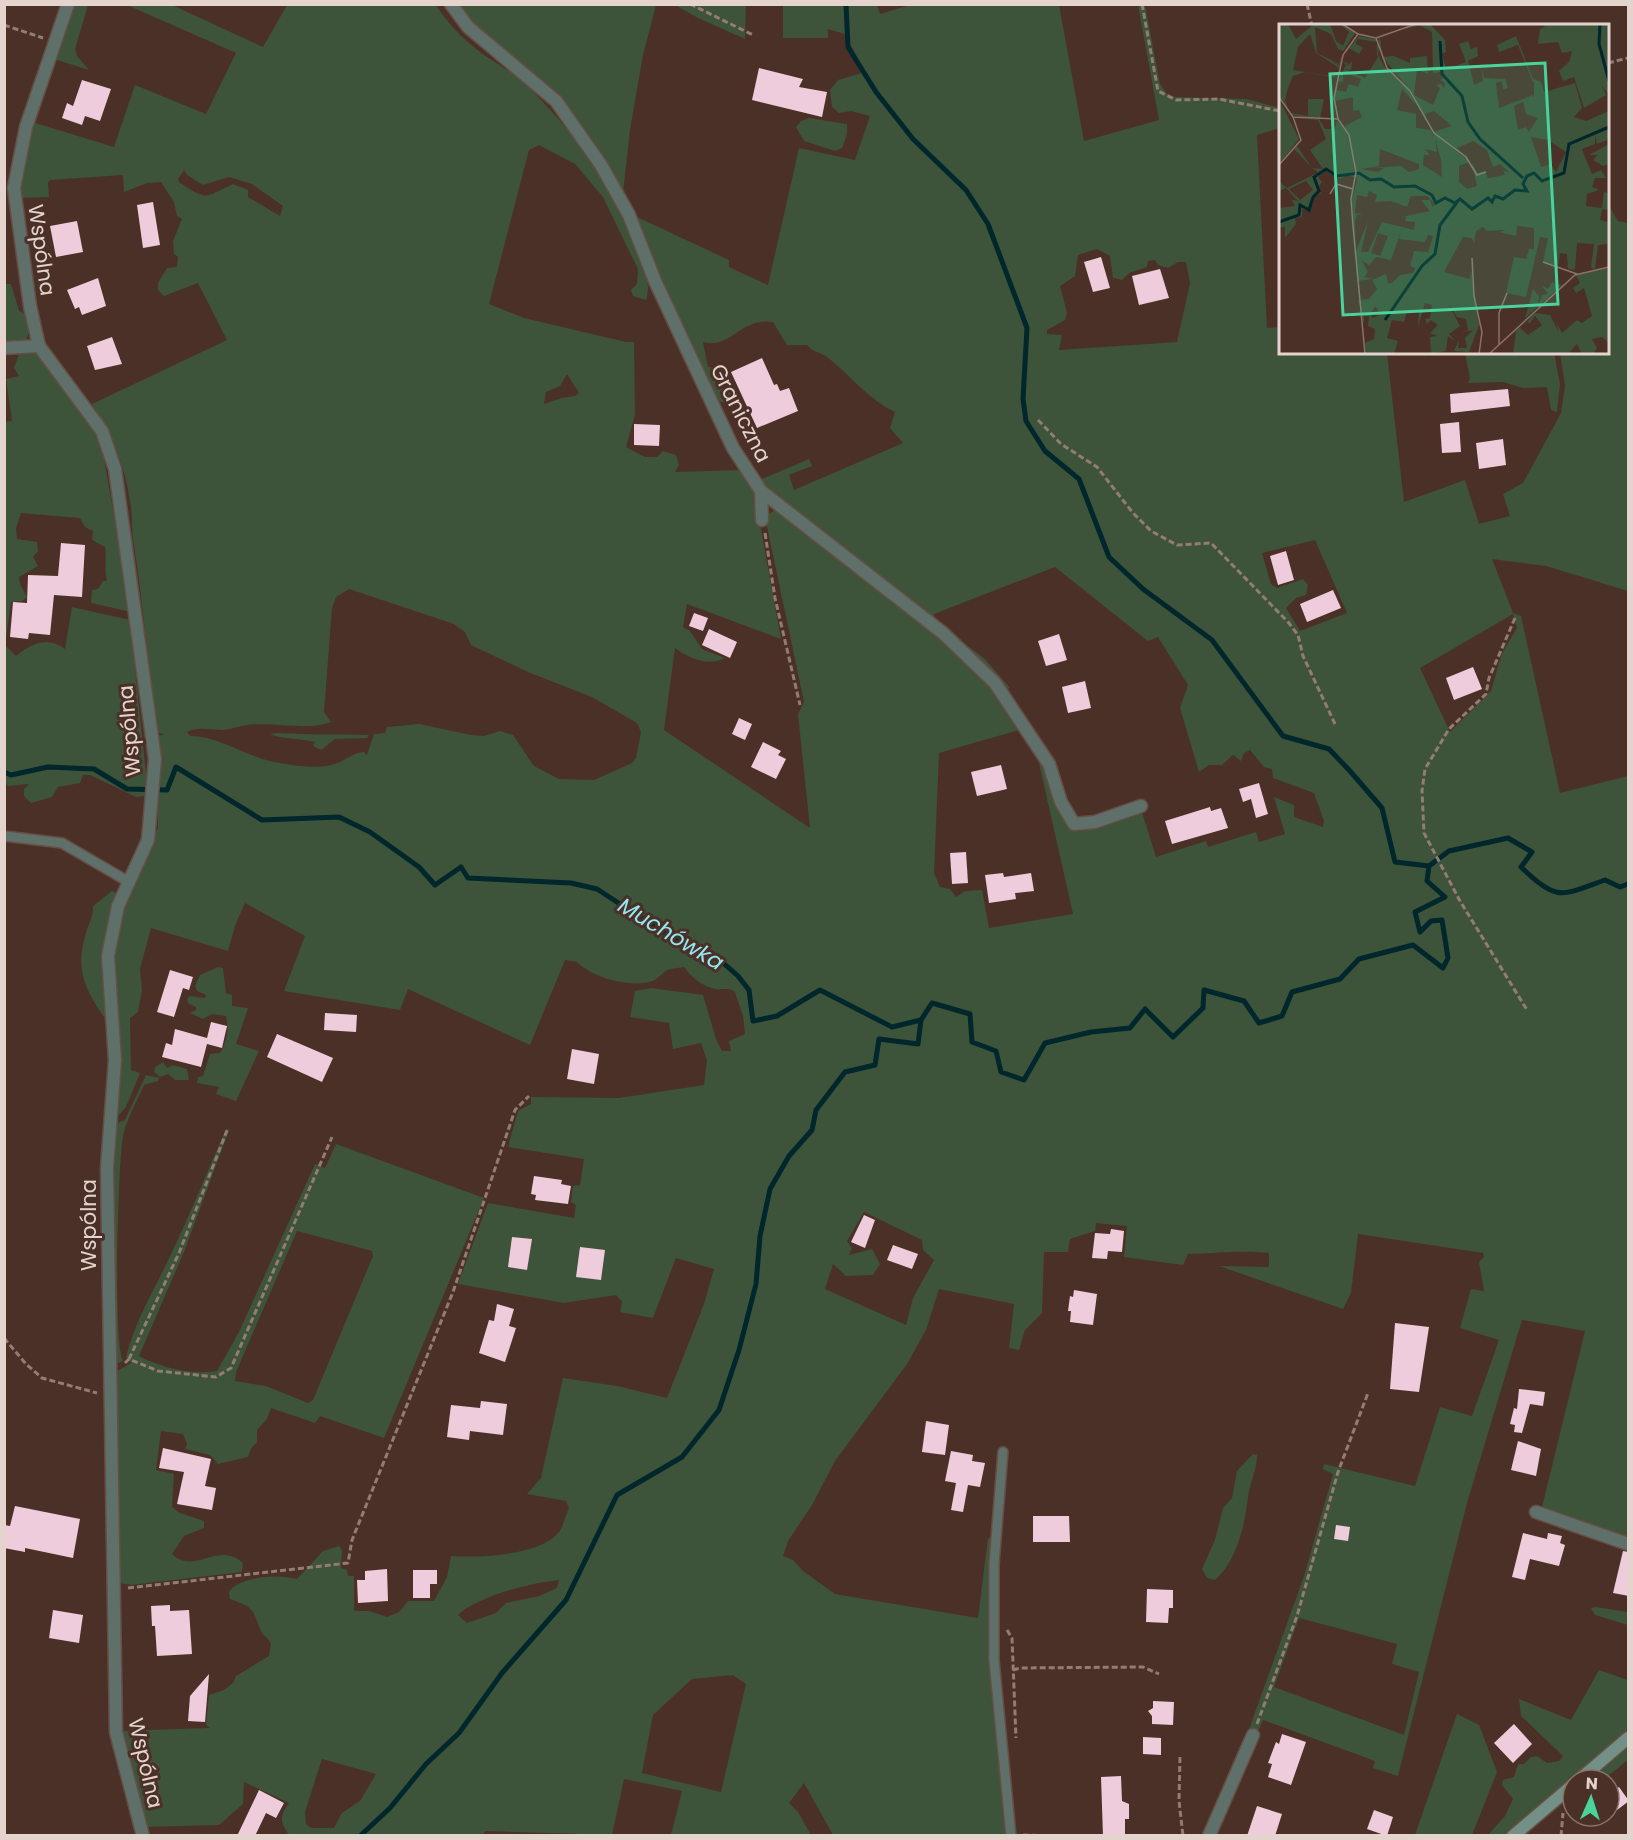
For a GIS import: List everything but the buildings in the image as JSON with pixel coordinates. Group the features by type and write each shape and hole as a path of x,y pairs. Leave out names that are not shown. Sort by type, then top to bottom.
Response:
{"street":[{"name":"Wspólna","path":"68,4 26,128 14,188 30,306 39,346 102,431 115,469 155,759 148,840 118,906 108,956 115,1060 107,1168 116,1732 143,1836"},
{"name":"Graniczna","path":"451,4 468,27 556,101 601,165 629,215 655,281 733,448 761,491 943,633 995,683 1048,764 1061,802 1074,824 1095,822 1141,806"},
{"path":"4,348 39,346"},
{"path":"761,491 762,520"},
{"path":"1536,1512 1629,1544"},
{"path":"1209,1836 1253,1735"},
{"path":"1593,1768 1629,1738"},
{"path":"1513,1836 1561,1795"}],"lane":[{"path":"4,836 62,843 129,882"},
{"path":"1003,1452 994,1564 994,1660 1011,1836"}],"path":[{"path":"690,4 753,35"},
{"path":"1142,4 1158,92 1176,100 1219,99 1279,111"},
{"path":"1307,4 1312,24"},
{"path":"4,24 56,43"},
{"path":"1609,63 1629,58"},
{"path":"1038,420 1062,444 1097,467 1143,524 1177,544 1211,543 1298,635 1303,656 1335,724"},
{"path":"762,520 775,598 800,705"},
{"path":"1515,618 1489,678 1486,694 1449,729 1425,770 1422,791 1424,833 1460,901 1527,1010"},
{"path":"112,1590 348,1563 352,1540 453,1292 515,1110 530,1096"},
{"path":"110,1370 129,1359 179,1253 228,1128"},
{"path":"129,1359 158,1371 181,1375 216,1377 231,1368 332,1137"},
{"path":"4,1338 26,1364 42,1378 112,1398"},
{"path":"1253,1735 1297,1616 1338,1472 1368,1393"},
{"path":"994,1619 1007,1630 1012,1638 1016,1751 1002,1760"},
{"path":"1013,1670 1020,1668 1143,1667 1159,1674"},
{"path":"1180,1757 1179,1801 1183,1836"},
{"path":"1022,1836 1027,1833 1052,1836"}],"green space":[{"path":"72,5 88,5 75,49 77,56 89,70 54,59"},
{"path":"127,5 172,5 263,47 287,5 436,5 453,28 467,41 482,54 520,79 542,101 559,119 589,159 615,202 646,274 648,293 646,300 633,296 631,290 637,284 638,269 603,197 575,164 539,145 529,150 489,304 524,318 634,342 635,415 626,447 645,457 657,457 663,451 676,455 679,465 675,472 741,470 753,490 758,513 781,639 687,604 683,627 690,631 702,649 725,658 712,662 699,660 675,648 664,730 810,828 798,714 804,702 765,517 777,508 967,660 1005,703 1022,729 939,753 934,873 940,887 950,889 956,897 965,891 982,890 989,928 1073,914 1037,754 1070,824 1141,809 1156,857 1206,841 1208,847 1256,832 1259,842 1285,834 1274,797 1294,805 1294,817 1323,827 1324,821 1314,793 1273,778 1272,769 1264,767 1250,750 1244,753 1241,761 1233,755 1222,765 1209,765 1199,772 1180,708 1188,685 1158,637 1148,641 1055,567 934,614 934,620 985,659 1010,688 1005,690 757,481 809,459 812,466 789,475 794,490 903,443 890,428 895,412 868,394 824,355 807,345 787,345 773,322 752,324 721,342 703,342 708,367 725,370 734,395 723,403 714,399 634,221 557,100 470,27 454,5 656,5 643,55 630,130 623,193 637,217 729,260 729,267 768,285 799,148 855,160 870,116 851,111 839,113 832,107 830,90 838,80 865,72 845,34 828,29 828,38 783,38 783,5 877,5 880,14 910,5 1059,5 1084,141 1159,120 1138,5 1145,5 1160,84 1167,94 1175,97 1246,99 1279,108 1279,128 1257,135 1267,328 1279,327 1279,354 1387,354 1404,502 1465,480 1479,524 1510,516 1503,494 1523,483 1561,413 1565,386 1560,354 1609,354 1609,206 1618,221 1628,223 1628,591 1546,566 1492,559 1513,613 1521,616 1560,793 1628,776 1628,1540 1541,1511 1585,1331 1522,1320 1467,1503 1398,1776 1373,1768 1375,1761 1263,1720 1256,1736 1248,1732 1304,1576 1333,1474 1323,1469 1324,1464 1415,1486 1440,1407 1472,1416 1499,1340 1460,1328 1471,1289 1484,1291 1479,1262 1484,1257 1483,1253 1358,1234 1351,1293 1343,1309 1219,1266 1269,1267 1269,1253 1188,1254 1183,1265 1124,1257 1127,1226 1096,1223 1095,1231 1070,1239 1068,1252 1044,1252 1042,1313 1025,1330 1019,1350 1009,1348 1014,1304 939,1289 926,1330 907,1364 835,1461 812,1505 788,1541 783,1556 793,1560 803,1571 835,1594 978,1618 988,1538 992,1539 990,1670 1005,1835 833,1835 804,1783 789,1803 798,1812 811,1835 671,1835 682,1791 624,1779 612,1835 485,1831 483,1836 289,1835 282,1819 289,1803 244,1782 243,1804 219,1825 142,1827 120,1731 210,1728 206,1725 209,1695 224,1690 233,1683 236,1676 269,1656 271,1644 261,1631 252,1610 230,1599 229,1592 234,1587 260,1578 297,1579 323,1551 339,1546 342,1550 341,1568 347,1570 348,1576 354,1576 354,1611 369,1611 387,1617 399,1612 408,1601 434,1601 447,1577 451,1556 493,1555 526,1550 553,1538 561,1529 569,1508 566,1501 527,1494 541,1478 563,1378 617,1386 667,1398 704,1304 714,1269 676,1258 653,1318 620,1312 622,1302 616,1295 564,1303 458,1284 488,1203 574,1218 576,1205 571,1202 573,1186 580,1185 584,1159 508,1147 518,1111 531,1104 531,1097 619,1098 704,1085 707,1060 701,1043 673,1049 669,1023 630,1017 635,991 651,988 703,995 716,1039 722,1051 731,1051 729,1041 745,1034 743,1016 735,992 706,986 684,967 668,970 650,982 632,983 601,977 577,962 565,960 530,1045 408,989 400,1010 284,991 305,936 245,903 236,923 228,951 151,928 140,969 142,990 138,1012 130,1018 131,1070 140,1073 126,1107 118,1116 116,1115 112,963 122,910 150,852 158,827 156,737 164,734 154,732 128,488 116,450 92,404 227,340 198,283 164,296 158,290 158,283 167,268 177,267 178,257 174,254 173,241 182,219 177,216 174,202 161,182 147,183 124,192 123,175 50,180 48,182 49,197 21,198 19,203 20,174 32,122 114,147 135,85 206,114 236,53","holes":["184,170 187,175 203,185 229,177 252,184 283,206 280,216 248,197 248,190 233,184 211,195 201,195 179,182 178,179","1097,249 1110,256 1113,278 1122,280 1129,273 1147,267 1148,261 1155,260 1158,265 1168,268 1178,262 1186,262 1190,283 1177,342 1059,350 1062,335 1047,334 1047,330 1065,320 1067,313 1060,286 1075,276 1078,255","567,374 579,393 544,404 546,392 560,386","1315,540 1347,613 1300,631 1286,608 1296,598 1306,595 1308,585 1303,579 1277,588 1271,584 1262,553","349,589 454,624 465,632 471,645 528,672 592,697 637,723 641,732 636,758 632,763 594,780 559,779 534,766 513,735 500,731 484,736 471,735 419,724 387,727 385,733 374,734 367,755 364,752 328,766 311,767 270,761 221,742 190,736 187,732 195,729 224,730 264,724 310,726 331,722 324,712 332,608 336,597","1513,614 1517,628 1502,653 1491,691 1450,732 1420,668","864,1212 922,1240 923,1250 934,1260 913,1298 906,1325 825,1289 833,1264 846,1276 873,1275 880,1264 872,1249 849,1255 852,1248 847,1241","559,1580 557,1588 539,1596 506,1603 496,1613 467,1623 458,1615 491,1596 534,1584","1299,1618 1397,1644 1392,1664 1419,1672 1404,1735 1274,1687","733,1675 746,1684 721,1792 642,1773 653,1715 692,1679","322,1759 376,1774 360,1801 342,1813 334,1828 311,1828 306,1824 305,1812"]},
{"path":"675,5 746,5 745,39 698,18"},
{"path":"809,118 847,124 847,134 842,148 835,151 804,141 796,127 801,121"},
{"path":"4,284 11,284 19,311 24,313 27,320 29,332 24,343 5,343"},
{"path":"34,353 43,356 93,426 103,453 131,612 91,603 92,590 98,589 103,581 107,581 106,551 105,547 92,540 93,531 85,527 80,518 21,513 16,528 17,539 37,542 38,551 33,557 38,566 19,577 27,597 22,601 11,602 5,645 16,656 34,645 46,642 65,649 72,607 130,620 148,793 145,796 136,797 90,775 83,775 80,783 58,787 52,797 31,803 24,796 24,789 29,784 8,786 5,782 4,422 12,421 6,379 19,376 14,368 19,354"},
{"path":"1465,354 1554,354 1560,384 1557,412 1551,410 1547,387 1523,388 1503,382 1468,383 1470,378"},
{"path":"270,734 369,735 367,738 335,739 321,750 313,746 315,742"},
{"path":"112,891 119,895 108,1016 104,1017 91,997 83,977 81,957 93,906"},
{"path":"218,967 223,968 226,993 232,995 232,1006 248,1008 236,1044 259,1051 236,1101 216,1094 219,1087 197,1083 198,1077 203,1076 210,1054 220,1053 222,1049 227,1035 227,1021 226,1016 212,1014 203,1019 190,1013 196,1010 196,1007 188,1003 187,999 190,996 205,998 206,995 197,991 195,986 200,975"},
{"path":"163,1062 167,1068 173,1065 187,1069 189,1080 175,1080 168,1074 160,1077 154,1072 155,1067"},
{"path":"146,1075 159,1078 158,1081 144,1085 127,1123 121,1153 117,1289 120,1348 123,1361 116,1364 113,1250 115,1124 125,1120"},
{"path":"226,1129 229,1130 184,1252 139,1356 177,1370 217,1371 239,1332 315,1164 325,1168 336,1144 484,1198 384,1438 320,1416 315,1423 271,1408 267,1419 257,1430 257,1443 251,1448 248,1457 218,1464 210,1455 185,1449 187,1444 183,1434 161,1431 156,1470 174,1474 172,1507 180,1513 204,1521 204,1528 184,1536 172,1554 180,1560 189,1561 224,1555 234,1557 243,1563 242,1572 131,1585 119,1583 114,1373 131,1363 126,1357 135,1330","holes":["297,1231 372,1251 373,1256 313,1400 308,1403 266,1386 235,1381 236,1372"]},
{"path":"1253,1454 1257,1455 1256,1466 1239,1542 1223,1572 1215,1580 1207,1578 1202,1569 1215,1540 1223,1508 1232,1498 1237,1471"},
{"path":"1591,1608 1627,1612 1628,1625 1595,1615"},
{"path":"1599,1670 1628,1680 1628,1731 1585,1768 1561,1768 1561,1788 1506,1835 1487,1836 1505,1816 1513,1799 1502,1785 1503,1780 1514,1777 1518,1764 1524,1764 1531,1757 1537,1756 1547,1763 1559,1761 1563,1756 1521,1716 1519,1699 1571,1720"},
{"path":"1457,1714 1479,1725 1497,1772 1472,1835 1415,1835"},
{"path":"1628,1748 1628,1760 1618,1768 1603,1768"}],"waterway":[{"path":"846,4 848,47 876,92 913,139 966,190 988,224 1027,328 1023,399 1026,421 1045,451 1079,479 1109,557 1143,589 1212,640 1283,736 1329,749 1350,771 1382,808 1395,862 1429,866"},
{"name":"Muchówka","path":"4,772 11,775 48,767 94,769 127,789 167,790 176,767 262,820 339,817 370,832 419,867 435,885 461,867 468,878 571,883 597,889 675,940 721,961 738,976 749,990 753,1021 777,1016 820,990 892,1027 921,1020 932,1003 970,1014 972,1042 996,1051 1001,1072 1024,1080 1045,1043 1091,1032 1130,1028 1145,1009 1173,1037 1203,1008 1204,990 1244,1001 1259,1023 1282,1016 1292,992 1340,979 1359,959 1413,945 1443,968 1448,958 1442,920 1431,921 1420,932 1415,912 1445,897 1427,881 1429,866 1449,851 1508,838 1532,852 1521,867 1552,891 1560,893 1578,890 1605,880 1620,887 1628,884"},
{"path":"360,1836 390,1808 426,1764 459,1733 502,1673 566,1600 617,1495 682,1457 719,1410 739,1350 756,1284 760,1236 770,1189 789,1156 812,1130 816,1110 845,1072 875,1065 879,1039 918,1044 921,1020"}]}
